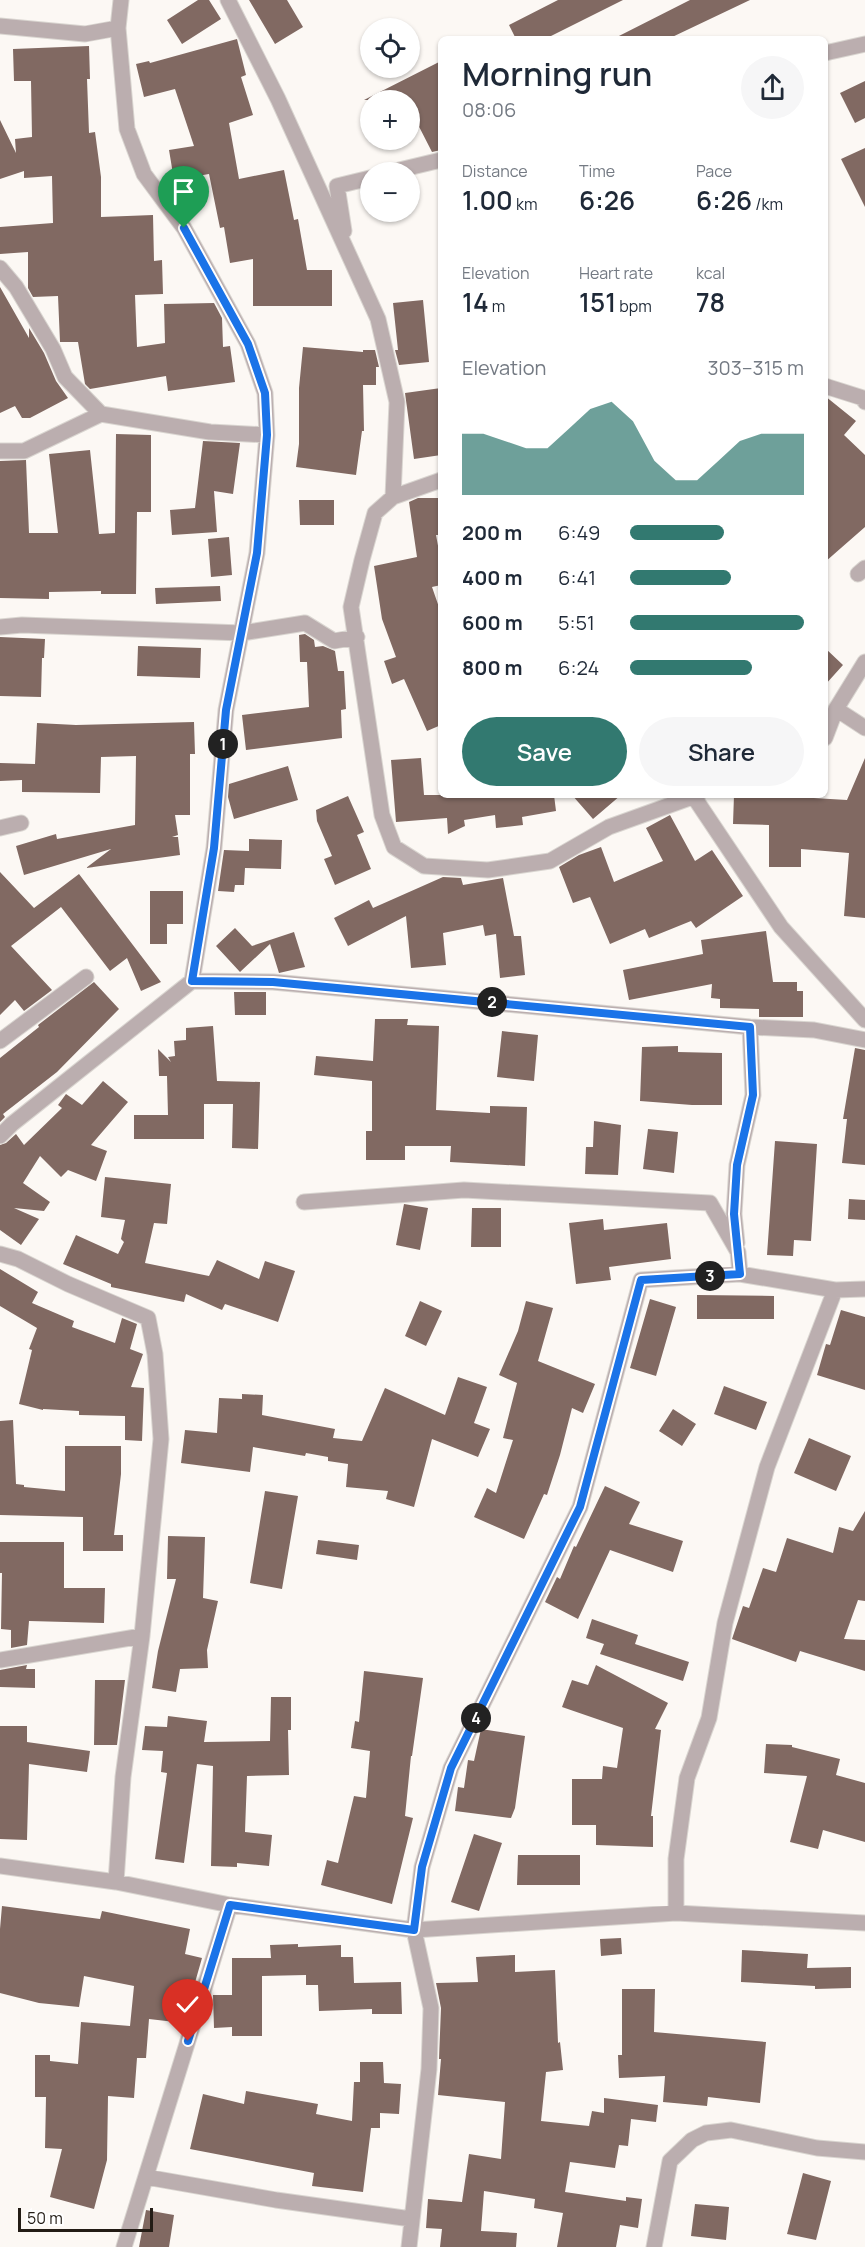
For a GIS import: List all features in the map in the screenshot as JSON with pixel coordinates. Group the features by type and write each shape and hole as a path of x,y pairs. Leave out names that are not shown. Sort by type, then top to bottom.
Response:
{"street":[{"path":"121,0 118,28 127,129 140,165 144,174 184,228 248,344 265,393 267,435 257,553 226,710 214,848 192,981"},
{"path":"228,0 278,99 378,320 397,402 393,497"},
{"path":"0,26 85,34 118,28"},
{"path":"828,52 865,44"},
{"path":"420,165 438,161"},
{"path":"347,251 337,186 360,180"},
{"path":"0,268 16,287 53,349 65,377 100,414"},
{"path":"828,387 863,398 865,402"},
{"path":"0,451 24,451 100,414 210,432 267,435"},
{"path":"438,481 393,497 375,513 351,607 382,815 394,847 424,866 488,870 550,861 609,827 690,798"},
{"path":"0,627 22,625 242,633 305,623 334,641 357,637"},
{"path":"828,730 836,710 865,662"},
{"path":"836,710 865,728"},
{"path":"697,798 781,927 865,1020"},
{"path":"0,828 21,824"},
{"path":"0,1041 86,977"},
{"path":"0,1136 192,981 273,982 750,1027 814,1030 865,1040"},
{"path":"740,1274 734,1214 737,1165 753,1095 750,1027"},
{"path":"304,1202 464,1190 710,1203 738,1252"},
{"path":"0,1254 18,1259 68,1284 148,1318 155,1354 161,1439 142,1636 123,1777 116,1882"},
{"path":"409,2247 429,2069 431,2008 414,1930 422,1867 451,1768 580,1507 641,1280 740,1274 836,1290 865,1289"},
{"path":"676,1913 676,1859 687,1778 709,1718 725,1623 767,1467 836,1290"},
{"path":"0,1660 142,1636"},
{"path":"0,1866 116,1882 230,1905 414,1930 676,1913 865,1923"},
{"path":"124,2247 230,1905"},
{"path":"654,2247 670,2161 692,2140 706,2133 731,2130 817,2148 865,2152"},
{"path":"146,2177 276,2200 411,2219"}],"building":[{"path":"198,0 209,0 221,19 182,44 167,20"},
{"path":"249,0 287,0 303,27 275,44"},
{"path":"558,0 623,0 551,36 514,36 509,25"},
{"path":"690,0 750,0 674,36 619,36"},
{"path":"237,39 246,75 241,77 253,115 229,123 239,179 284,170 294,220 298,219 307,270 332,270 332,306 253,306 253,259 230,263 224,227 220,228 209,174 174,180 169,150 194,146 175,89 144,97 136,64 149,61 150,63"},
{"path":"89,46 90,79 87,79 89,133 95,132 101,177 101,217 153,215 154,261 162,260 163,294 135,295 137,347 165,343 164,304 214,303 222,318 223,347 230,346 235,382 168,391 166,376 90,389 85,384 78,342 60,342 58,296 33,297 28,288 28,252 0,254 0,227 53,223 52,176 24,178 24,171 0,179 0,120 16,153 15,139 32,137 31,81 14,81 13,49"},
{"path":"438,63 438,151 432,152 420,129 420,90 384,90 407,78 420,78 420,72"},
{"path":"865,81 865,118 855,123 840,93"},
{"path":"865,148 865,207 841,159"},
{"path":"0,287 29,338 29,328 44,353 56,381 68,398 30,418 22,418 15,406 0,413"},
{"path":"423,300 429,362 399,365 395,350 398,350 393,303"},
{"path":"303,347 363,352 363,350 375,350 379,367 376,367 376,385 363,385 364,431 362,431 356,475 296,467"},
{"path":"438,388 438,455 414,459 405,393"},
{"path":"828,398 856,421 844,435 865,455 865,527 828,559"},
{"path":"116,434 151,435 151,512 137,512 136,594 101,594 101,591 49,592 49,599 0,598 0,461 26,460 29,533 58,533 49,454 90,450 99,534 115,533"},
{"path":"203,441 240,443 233,494 214,491 217,532 172,535 170,510 195,508"},
{"path":"418,498 438,498 438,535 436,535 438,586 432,587 438,604 438,726 427,731 404,679 392,684 384,661 396,657 382,619 374,566 417,557 409,502"},
{"path":"299,500 334,500 334,525 300,525"},
{"path":"229,537 232,575 211,577 208,539"},
{"path":"220,586 221,601 156,604 155,588"},
{"path":"305,634 314,640 315,647 323,646 335,651 338,671 344,671 346,709 341,710 342,738 246,750 242,715 309,707 307,662 300,662 299,635"},
{"path":"0,637 45,639 41,697 0,696"},
{"path":"138,646 201,648 200,678 137,676"},
{"path":"828,651 843,665 828,682"},
{"path":"194,722 195,754 190,754 190,815 175,815 178,835 172,837 178,837 180,855 86,868 111,849 24,875 16,846 56,834 57,839 135,825 136,756 101,757 100,793 22,792 22,780 0,781 0,763 35,764 37,723 76,725"},
{"path":"421,758 424,795 438,795 438,798 554,798 556,811 522,817 523,825 496,828 495,815 464,820 465,826 448,834 447,818 396,822 391,760"},
{"path":"865,758 865,918 844,916 849,853 801,849 801,867 769,867 769,825 733,824 734,798 847,800"},
{"path":"288,766 298,800 234,819 228,797 229,784"},
{"path":"348,796 364,832 357,835 371,869 335,885 324,859 332,856 317,821 316,810"},
{"path":"575,798 618,798 593,819"},
{"path":"670,815 695,861 712,850 743,896 696,928 691,921 649,938 645,929 610,944 590,897 573,903 559,867 579,855 601,847 614,882 663,861 646,828"},
{"path":"249,839 282,840 281,869 245,868 244,885 235,885 234,892 218,891 224,850 249,851"},
{"path":"0,872 34,908 79,874 161,982 141,991 127,958 110,971 61,907 11,946 52,990 24,1011 15,1000 0,1015"},
{"path":"443,877 461,878 463,885 503,878 514,936 521,936 525,975 500,978 496,934 485,936 483,925 443,933 446,965 411,968 406,916 348,946 334,918 369,900 373,908"},
{"path":"150,891 183,891 183,924 167,924 167,944 150,944"},
{"path":"235,928 252,946 294,932 305,967 279,973 270,944 240,972 216,946"},
{"path":"766,931 773,982 797,982 797,991 803,991 803,1017 759,1017 759,1009 720,1008 720,999 711,998 712,984 629,1000 623,970 703,954 701,940"},
{"path":"94,982 119,1009 57,1072 3,1114 5,1117 0,1122 0,1058"},
{"path":"234,992 266,992 266,1015 235,1015"},
{"path":"375,1019 408,1019 407,1025 439,1026 436,1110 490,1113 490,1106 527,1107 525,1166 450,1162 451,1146 405,1146 405,1160 366,1160 366,1131 372,1131 372,1081 314,1075 316,1056 373,1061"},
{"path":"213,1026 217,1081 260,1082 258,1149 232,1148 233,1104 204,1104 204,1139 134,1139 134,1115 168,1115 167,1076 159,1076 158,1049 171,1062 168,1057 175,1056 174,1041 186,1040 186,1028"},
{"path":"502,1031 538,1035 534,1081 497,1077"},
{"path":"678,1046 678,1052 722,1053 722,1105 640,1101 642,1047"},
{"path":"855,1048 865,1050 865,1165 842,1163 847,1119 843,1119"},
{"path":"103,1081 128,1102 91,1145 107,1151 96,1181 68,1170 61,1177 40,1156 23,1183 50,1202 44,1211 14,1208 39,1219 21,1245 0,1230 0,1145 16,1134 24,1145 62,1108 58,1105 66,1094 82,1105"},
{"path":"594,1121 621,1125 618,1175 585,1174 586,1147 593,1147"},
{"path":"648,1129 678,1132 674,1173 643,1169"},
{"path":"775,1141 817,1144 811,1241 794,1240 793,1256 767,1255"},
{"path":"105,1177 171,1184 167,1224 154,1223 145,1263 209,1276 217,1260 259,1279 265,1261 295,1271 278,1322 225,1304 222,1310 186,1294 184,1302 111,1287 111,1284 63,1264 76,1235 118,1254 124,1242 121,1239 125,1220 101,1217"},
{"path":"849,1199 865,1200 865,1220 848,1219"},
{"path":"404,1204 428,1208 420,1250 396,1245"},
{"path":"472,1208 501,1208 501,1247 471,1247"},
{"path":"603,1219 604,1230 667,1223 671,1259 609,1267 611,1280 576,1284 569,1223"},
{"path":"0,1269 38,1292 32,1303 74,1321 72,1327 115,1343 122,1318 137,1324 130,1349 143,1354 131,1387 144,1388 142,1441 125,1440 125,1416 79,1415 79,1411 43,1410 19,1404 32,1350 29,1349 37,1328 0,1306"},
{"path":"697,1295 774,1296 774,1319 697,1319"},
{"path":"650,1299 676,1307 656,1376 630,1368"},
{"path":"420,1301 442,1311 426,1346 405,1336"},
{"path":"526,1301 553,1308 538,1361 595,1384 583,1413 572,1408 547,1495 544,1494 524,1539 474,1517 487,1488 496,1493 513,1440 503,1438 517,1383 499,1375 518,1331"},
{"path":"841,1310 865,1317 865,1390 817,1375 826,1344 830,1345"},
{"path":"458,1377 487,1387 474,1423 490,1429 478,1457 432,1439 414,1507 386,1499 388,1491 346,1487 348,1464 328,1461 328,1457 306,1453 305,1456 253,1447 250,1472 181,1463 185,1430 217,1433 219,1398 242,1399 242,1394 263,1395 262,1415 335,1429 333,1438 362,1441 385,1388 445,1415"},
{"path":"724,1386 767,1402 756,1430 714,1414"},
{"path":"673,1409 696,1424 682,1446 659,1431"},
{"path":"13,1420 16,1484 24,1485 24,1487 65,1491 65,1446 121,1446 121,1474 114,1535 123,1535 123,1551 83,1551 83,1517 0,1515 0,1421"},
{"path":"809,1438 851,1456 836,1491 794,1473"},
{"path":"605,1486 640,1502 629,1524 683,1541 673,1572 610,1550 578,1619 545,1602 557,1577 560,1579"},
{"path":"265,1491 298,1496 282,1589 250,1583"},
{"path":"865,1511 865,1601 858,1600 844,1639 865,1640 865,1671 800,1651 796,1662 732,1639 743,1606 749,1608 763,1568 776,1572 787,1538 833,1553 839,1527 853,1531"},
{"path":"168,1536 205,1537 203,1598 218,1601 207,1650 208,1668 180,1669 176,1692 152,1688 158,1651 176,1579 167,1579"},
{"path":"318,1540 359,1545 357,1560 316,1554"},
{"path":"0,1542 64,1542 64,1588 105,1588 104,1623 29,1621 27,1645 11,1648 11,1630 1,1629"},
{"path":"592,1619 638,1635 635,1644 689,1662 683,1681 600,1654 604,1644 586,1638"},
{"path":"27,1665 26,1669 35,1669 35,1688 0,1687 0,1670"},
{"path":"596,1665 668,1703 655,1729 661,1730 651,1816 653,1816 653,1847 596,1845 596,1825 572,1825 572,1779 602,1779 603,1766 617,1768 623,1728 562,1707 572,1680 588,1685"},
{"path":"364,1671 423,1678 411,1756 405,1816 413,1818 392,1904 321,1885 327,1860 338,1863 354,1796 366,1798 370,1751 351,1748 355,1721 359,1722"},
{"path":"95,1680 125,1680 117,1745 94,1745"},
{"path":"271,1697 291,1697 291,1730 288,1730 289,1775 247,1776 245,1832 272,1835 269,1866 237,1863 237,1867 211,1866 213,1766 197,1764 184,1863 155,1859 167,1773 161,1772 163,1751 142,1750 145,1726 167,1727 168,1716 207,1721 204,1742 270,1741"},
{"path":"0,1726 27,1726 27,1742 90,1751 87,1772 29,1764 27,1840 0,1839"},
{"path":"481,1729 525,1736 515,1808 511,1818 455,1811 458,1787 464,1788 468,1760 474,1761"},
{"path":"766,1744 792,1745 792,1747 840,1759 836,1775 865,1783 865,1842 823,1830 818,1849 790,1842 807,1776 764,1773"},
{"path":"474,1834 502,1843 479,1911 451,1902"},
{"path":"518,1855 580,1855 580,1885 517,1885"},
{"path":"2,1906 100,1919 102,1911 190,1929 185,1954 202,1958 192,1993 178,1990 175,2022 149,2019 146,2058 137,2058 134,2098 108,2096 107,2160 94,2209 50,2197 62,2149 45,2148 46,2097 35,2097 35,2055 50,2055 50,2061 78,2064 81,2022 130,2026 134,1986 84,1976 79,2007 39,2003 0,1993"},
{"path":"621,1938 622,1954 601,1956 600,1939"},
{"path":"298,1944 298,1947 341,1945 341,1957 353,1957 354,1983 401,1982 402,2014 372,2014 372,2009 319,2011 318,1985 306,1985 306,1975 262,1976 262,2036 232,2036 232,2027 214,2028 213,1995 232,1995 232,1958 271,1958 270,1945"},
{"path":"742,1950 808,1954 807,1968 851,1967 851,1988 815,1989 815,1986 741,1982"},
{"path":"515,1955 515,1972 555,1970 558,2043 560,2042 563,2070 546,2072 541,2121 589,2126 592,2111 604,2113 604,2098 658,2105 656,2122 631,2119 628,2146 619,2145 615,2168 570,2162 565,2192 626,2201 626,2197 642,2199 638,2228 620,2225 616,2247 557,2247 563,2213 534,2208 535,2199 484,2191 481,2231 517,2233 516,2247 440,2247 442,2229 426,2228 428,2199 462,2202 469,2154 501,2159 505,2102 438,2095 441,2008 436,1983 478,1982 476,1957"},
{"path":"622,1989 655,1989 654,2032 766,2042 760,2103 708,2097 707,2106 663,2102 665,2076 619,2078 618,2055 622,2055"},
{"path":"360,2062 383,2062 384,2083 401,2084 399,2114 380,2113 380,2128 371,2128 363,2192 312,2186 314,2173 190,2149 203,2094 244,2104 246,2091 318,2104 316,2114 352,2121 354,2082 360,2082"},
{"path":"803,2173 831,2181 816,2240 787,2234"},
{"path":"695,2204 729,2207 726,2240 691,2236"},
{"path":"146,2210 174,2215 169,2247 139,2247"}],"route":[{"path":"184,228 248,344 265,393 267,435 257,553 226,710 214,848 192,981 273,982 750,1027 753,1095 737,1165 734,1214 740,1274 641,1280 580,1507 451,1768 422,1867 414,1930 230,1905 188,2041"}]}
